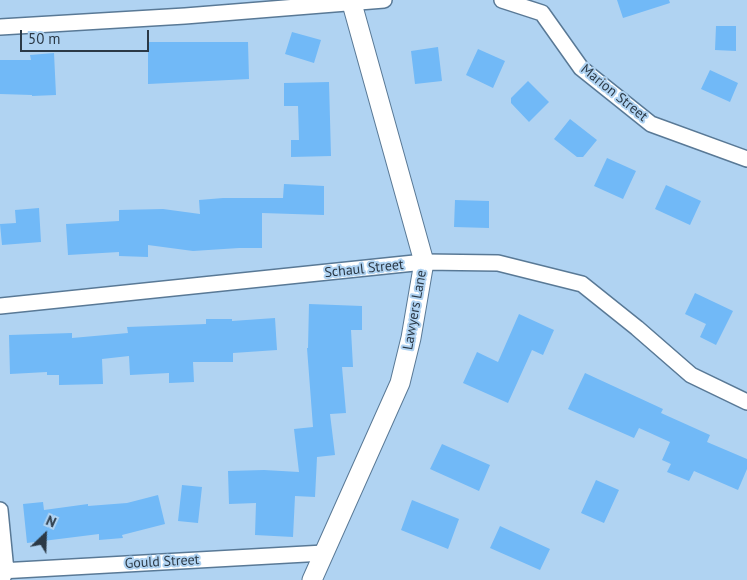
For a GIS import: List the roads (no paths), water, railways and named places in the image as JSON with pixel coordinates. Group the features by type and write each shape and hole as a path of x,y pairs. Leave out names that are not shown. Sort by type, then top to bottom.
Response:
{"street":[{"path":"0,26 185,16 384,0"},
{"name":"Marion Street","path":"502,0 540,7 581,68 651,124 747,159"},
{"name":"Lawyers Lane","path":"312,580 400,383 411,338 424,262 351,2"},
{"name":"Schaul Street","path":"0,306 424,262 498,263 582,284 691,375 747,402"},
{"path":"0,510 2,574"},
{"name":"Gould Street","path":"2,574 324,553"}]}
